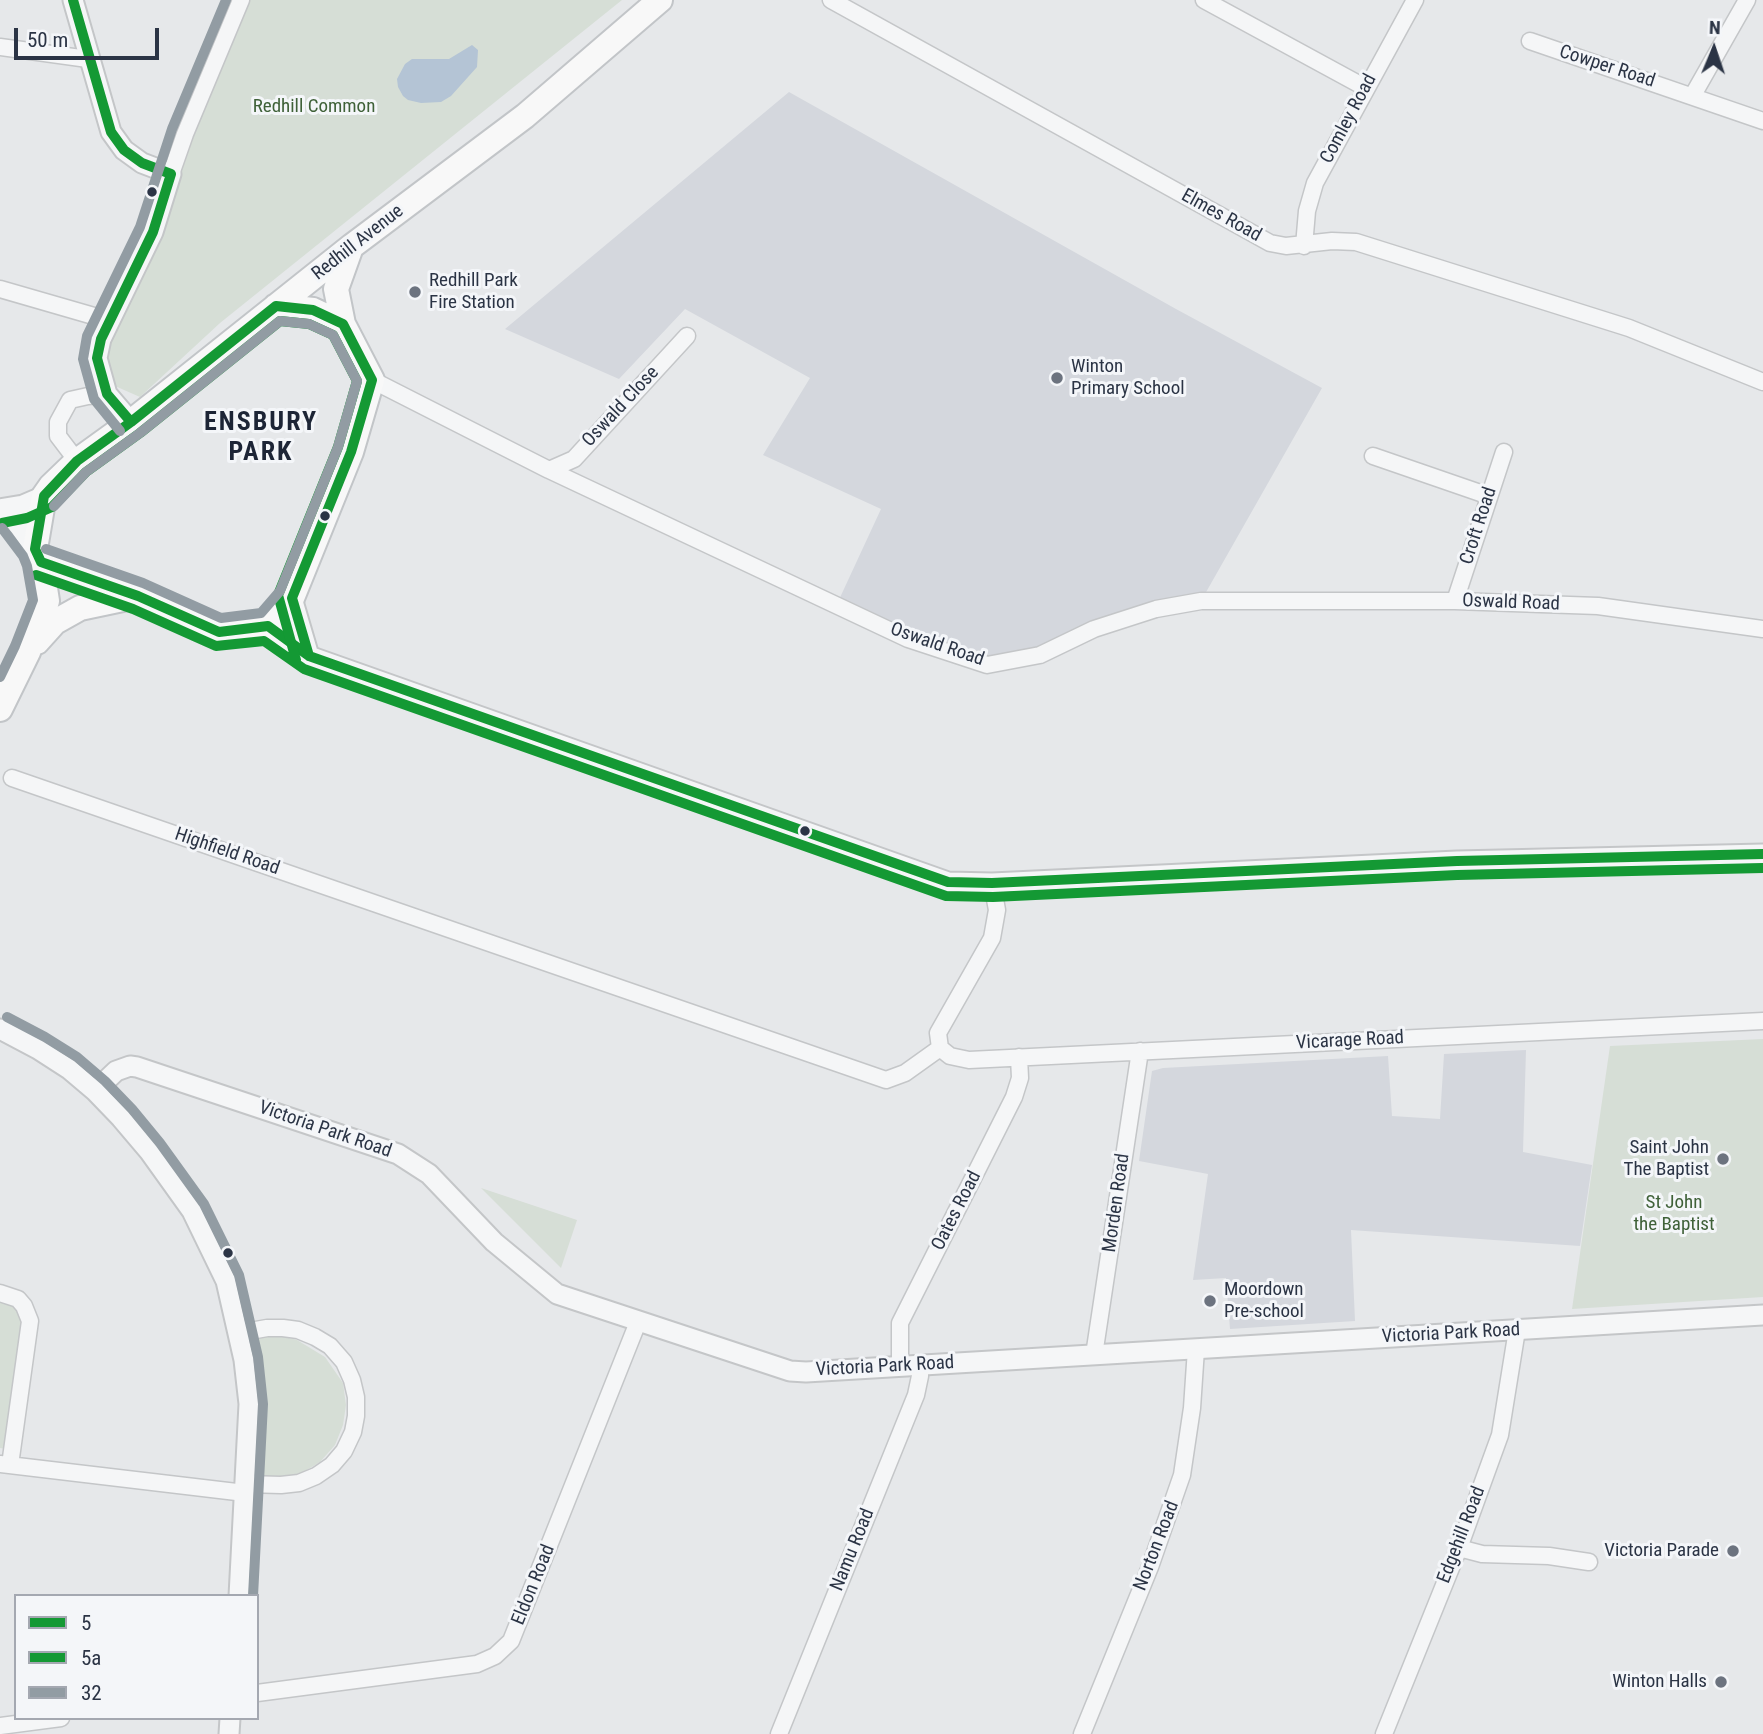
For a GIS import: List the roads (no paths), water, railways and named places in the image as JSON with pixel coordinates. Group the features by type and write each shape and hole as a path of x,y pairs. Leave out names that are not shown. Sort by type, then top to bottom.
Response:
{"main road":[{"name":"Redhill Avenue","path":"44,496 78,461 352,246 525,116 660,0"},
{"path":"38,556 219,632 268,626 292,598 351,452 372,380 343,324 336,289 352,246"},
{"path":"276,306 313,310 343,324"},
{"path":"0,709 28,652 47,601 38,556 44,496"},
{"path":"28,652 55,622 79,608 138,596"}],"street":[{"path":"73,0 111,132 124,150 142,163 171,174"},
{"path":"131,422 107,394 97,358 101,339 153,232 184,134 241,0"},
{"name":"Elmes Road","path":"831,0 1270,243 1304,246 1356,242 1629,328 1763,382"},
{"path":"1204,0 1366,88"},
{"name":"Comley Road","path":"1304,246 1307,212 1315,183 1415,0"},
{"path":"1693,95 1747,0"},
{"name":"Cowper Road","path":"1530,41 1763,121"},
{"path":"0,47 88,59"},
{"path":"0,289 111,321"},
{"name":"Oswald Close","path":"549,470 574,458 687,336"},
{"name":"Oswald Road","path":"372,380 549,470 908,639 987,664 1040,655 1094,629 1156,609 1202,601 1455,601 1598,606 1763,629"},
{"path":"78,461 58,436 61,415 70,400 107,394"},
{"name":"Croft Road","path":"1455,601 1504,452"},
{"path":"1373,456 1489,496"},
{"path":"0,509 23,505 44,496"},
{"path":"0,509 19,526 38,556"},
{"path":"292,598 309,656"},
{"path":"268,626 309,656 948,882 992,883 1457,861 1763,854"},
{"name":"Highfield Road","path":"12,778 886,1080 905,1073 940,1048"},
{"path":"940,1048 938,1033 992,938 997,910 992,883"},
{"name":"Vicarage Road","path":"940,1048 950,1056 969,1059 1763,1021"},
{"path":"0,1029 69,1069 95,1091 149,1151 192,1211 226,1281 239,1333 249,1404 239,1594"},
{"name":"Morden Road","path":"1094,1355 1140,1051"},
{"name":"Oates Road","path":"900,1366 900,1323 1014,1097 1020,1078 1019,1057"},
{"name":"Victoria Park Road","path":"95,1091 116,1072 130,1066 137,1067 398,1154 429,1174 494,1242 546,1286 567,1299 790,1371 1763,1315"},
{"path":"0,1293 18,1299 30,1321 5,1465 246,1489 299,1483 316,1476 332,1465 344,1451 354,1432 356,1396 344,1362 330,1346 315,1336 298,1330 267,1328 239,1333"},
{"name":"Eldon Road","path":"259,1693 477,1664 495,1656 511,1641 638,1322"},
{"name":"Edgehill Road","path":"1384,1734 1459,1548 1500,1435 1517,1330"},
{"name":"Norton Road","path":"1082,1734 1150,1567 1182,1475 1192,1408 1196,1349"},
{"name":"Namu Road","path":"779,1734 916,1395 920,1365"},
{"path":"1459,1548 1482,1554 1549,1556 1589,1562"},
{"path":"0,1726 46,1720"}],"water":[{"path":"472,45 478,50 477,67 451,96 441,102 421,103 403,96 397,79 405,64 412,59 449,59"}],"place":[{"name":"Redhill Park Fire Station","path":"415,292"},
{"name":"Winton Primary School","path":"1057,378"},
{"name":"Saint John The Baptist","path":"1723,1159"},
{"name":"Moordown Pre-school","path":"1210,1301"},
{"name":"Victoria Parade","path":"1733,1551"},
{"name":"Winton Halls","path":"1721,1682"}],"district":[{"name":"ENSBURY PARK","path":"261,438"}],"park label":[{"name":"Redhill Common","path":"314,107"},
{"name":"St John the Baptist","path":"1674,1214"}]}
